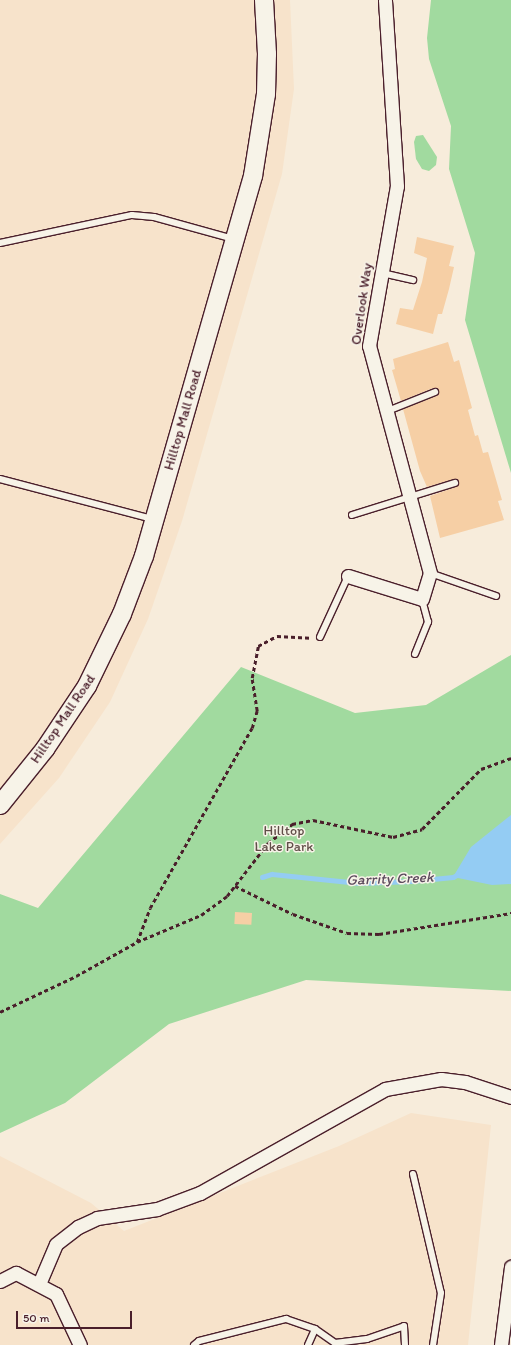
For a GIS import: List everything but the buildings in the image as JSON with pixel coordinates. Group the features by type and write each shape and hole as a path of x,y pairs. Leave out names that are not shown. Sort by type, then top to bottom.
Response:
{"street":[{"name":"Hilltop Mall Road","path":"0,805 45,749 87,686 122,614 155,520 253,176 264,114 267,54 264,0"},
{"name":"Overlook Way","path":"384,0 397,186 369,346 385,412 430,573"},
{"path":"348,576 422,599 430,573"},
{"path":"39,1284 56,1244 78,1227 97,1218 157,1209 200,1193 385,1089 441,1079 465,1082 511,1097"},
{"path":"500,1345 511,1267"},
{"path":"0,1281 16,1273 56,1294 80,1345"}],"lane":[{"path":"0,243 132,215 154,217 235,239"},
{"path":"382,272 413,280"},
{"path":"385,412 435,392"},
{"path":"0,479 155,520"},
{"path":"352,515 455,483"},
{"path":"430,573 496,596"},
{"path":"320,637 348,576"},
{"path":"415,654 428,622 422,599"},
{"path":"413,1174 440,1293 433,1345"},
{"path":"194,1345 198,1341 286,1319 315,1328 335,1343 367,1339 404,1326 405,1345"},
{"path":"308,1345 315,1328"}],"path":[{"path":"137,942 150,908 252,728 257,711 252,678 258,646 277,636 298,639 320,637"},
{"path":"0,1012 76,976 137,942 201,915 227,896 268,843 292,824 313,820 393,837 422,830 480,769 511,758"},
{"path":"235,886 293,914 347,933 379,934 511,913"}],"shaded area":[{"path":"0,0 290,0 294,89 282,174 182,521 148,619 110,702 59,778 0,844"},
{"path":"411,1113 491,1125 468,1345 0,1345 0,1156 91,1203 124,1231 339,1146"}],"green space":[{"path":"431,0 511,0 511,473 465,320 475,253 449,169 451,126 429,59 427,38"},
{"path":"423,135 437,157 436,165 429,171 422,169 416,159 414,142 416,136"},
{"name":"Hilltop Lake Park","path":"511,655 511,991 306,980 169,1024 65,1103 0,1133 0,894 38,908 241,667 355,713 426,705"}],"water":[{"path":"511,815 511,884 492,885 453,877 471,847"}],"waterway":[{"name":"Garrity Creek","path":"262,877 272,874 359,883 412,881 453,877 459,874"}]}
